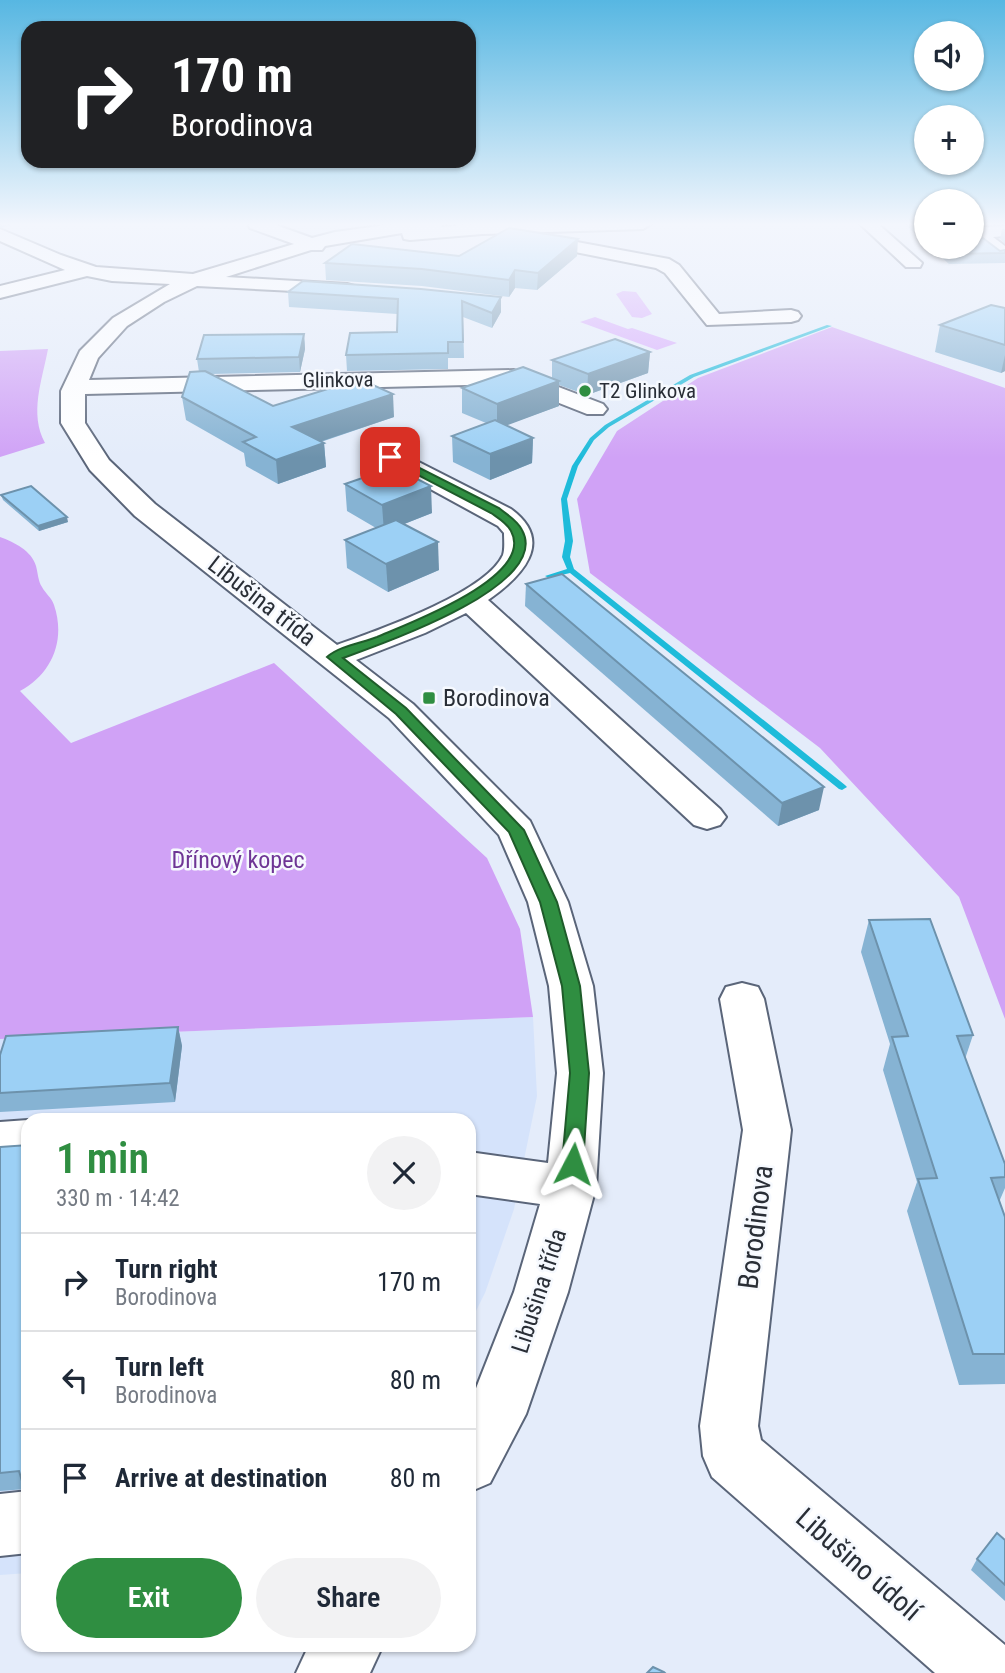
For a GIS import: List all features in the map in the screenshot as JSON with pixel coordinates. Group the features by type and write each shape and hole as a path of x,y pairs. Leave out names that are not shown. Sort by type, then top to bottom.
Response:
{"street":[{"name":"Libušina třída","path":"151,302 120,322 88,356 75,387 73,423 99,465 145,510 401,711 516,830 548,902 571,986 579,1073 571,1187 541,1292 497,1414 476,1450"},
{"path":"699,302 714,321 791,316"},
{"name":"Glinkova","path":"75,387 149,383 514,377 595,409"},
{"path":"334,657 380,640 470,600 495,582 511,565 520,549 518,532 495,511 390,457"},
{"path":"470,600 707,817"},
{"name":"Borodinova","path":"733,1456 729,1426 767,1130 743,999"},
{"path":"0,1142 21,1140"},
{"path":"476,1174 571,1187"},
{"name":"Libušino údolí","path":"733,1456 986,1673"},
{"path":"0,1524 21,1522"},
{"path":"330,1673 345,1652"}],"shaded area":[{"path":"622,302 643,302 652,314 642,318 632,317"},
{"path":"595,317 677,343 657,350 580,322"},
{"path":"533,1017 537,1096 514,1209 485,1293 476,1311 476,1113 21,1113 21,1574 0,1575 0,1039"}],"green space":[{"path":"832,327 1005,388 1005,1019 959,897 820,748 590,573 577,499 617,431 698,378"},
{"path":"48,349 37,409 40,432 45,443 0,457 0,351"},
{"name":"Dřínový kopec","path":"0,537 16,544 31,556 41,585 53,602 57,618 54,655 41,675 20,691 71,743 274,663 487,858 520,929 533,1017 0,1039"}],"building":[{"path":"398,302 462,302 463,342 448,342 448,353 346,355 350,333 397,332"},
{"path":"465,302 498,302 492,313"},
{"path":"991,305 1005,308 1005,345 940,325"},
{"path":"304,334 299,357 197,359 204,335"},
{"path":"615,339 650,352 588,374 552,360"},
{"path":"523,367 559,381 497,404 462,388"},
{"path":"205,371 273,406 360,379 393,394 292,427 324,443 276,460 243,442 256,437 182,397 190,372"},
{"path":"495,420 533,438 490,454 452,436"},
{"path":"394,467 431,486 382,505 345,484"},
{"path":"31,486 67,517 38,526 1,495"},
{"path":"396,520 438,542 386,564 345,540"},
{"path":"562,574 824,787 782,803 526,584"},
{"path":"930,919 973,1035 957,1036 1005,1164 1005,1177 991,1178 1005,1217 1005,1354 973,1354 918,1179 937,1178 892,1037 908,1036 869,920"},
{"path":"178,1027 170,1083 0,1093 0,1055 6,1036"},
{"path":"21,1146 21,1478 19,1471 0,1473 0,1147"},
{"path":"997,1533 1005,1540 1005,1585 977,1559"},
{"path":"653,1667 664,1672 665,1673 647,1673"}],"waterway":[{"path":"571,570 566,557 569,541 564,499 575,466 592,439 607,426 692,376 829,326"},
{"path":"549,576 571,570"},
{"path":"571,570 842,787"}],"place":[{"name":"T2 Glinkova","path":"585,391"},
{"name":"Borodinova","path":"429,698"}],"route":[{"path":"390,457 495,511 518,532 520,549 511,565 495,582 470,600 380,640 334,657 401,711 516,830 548,902 571,986 579,1073 573,1164"}]}
